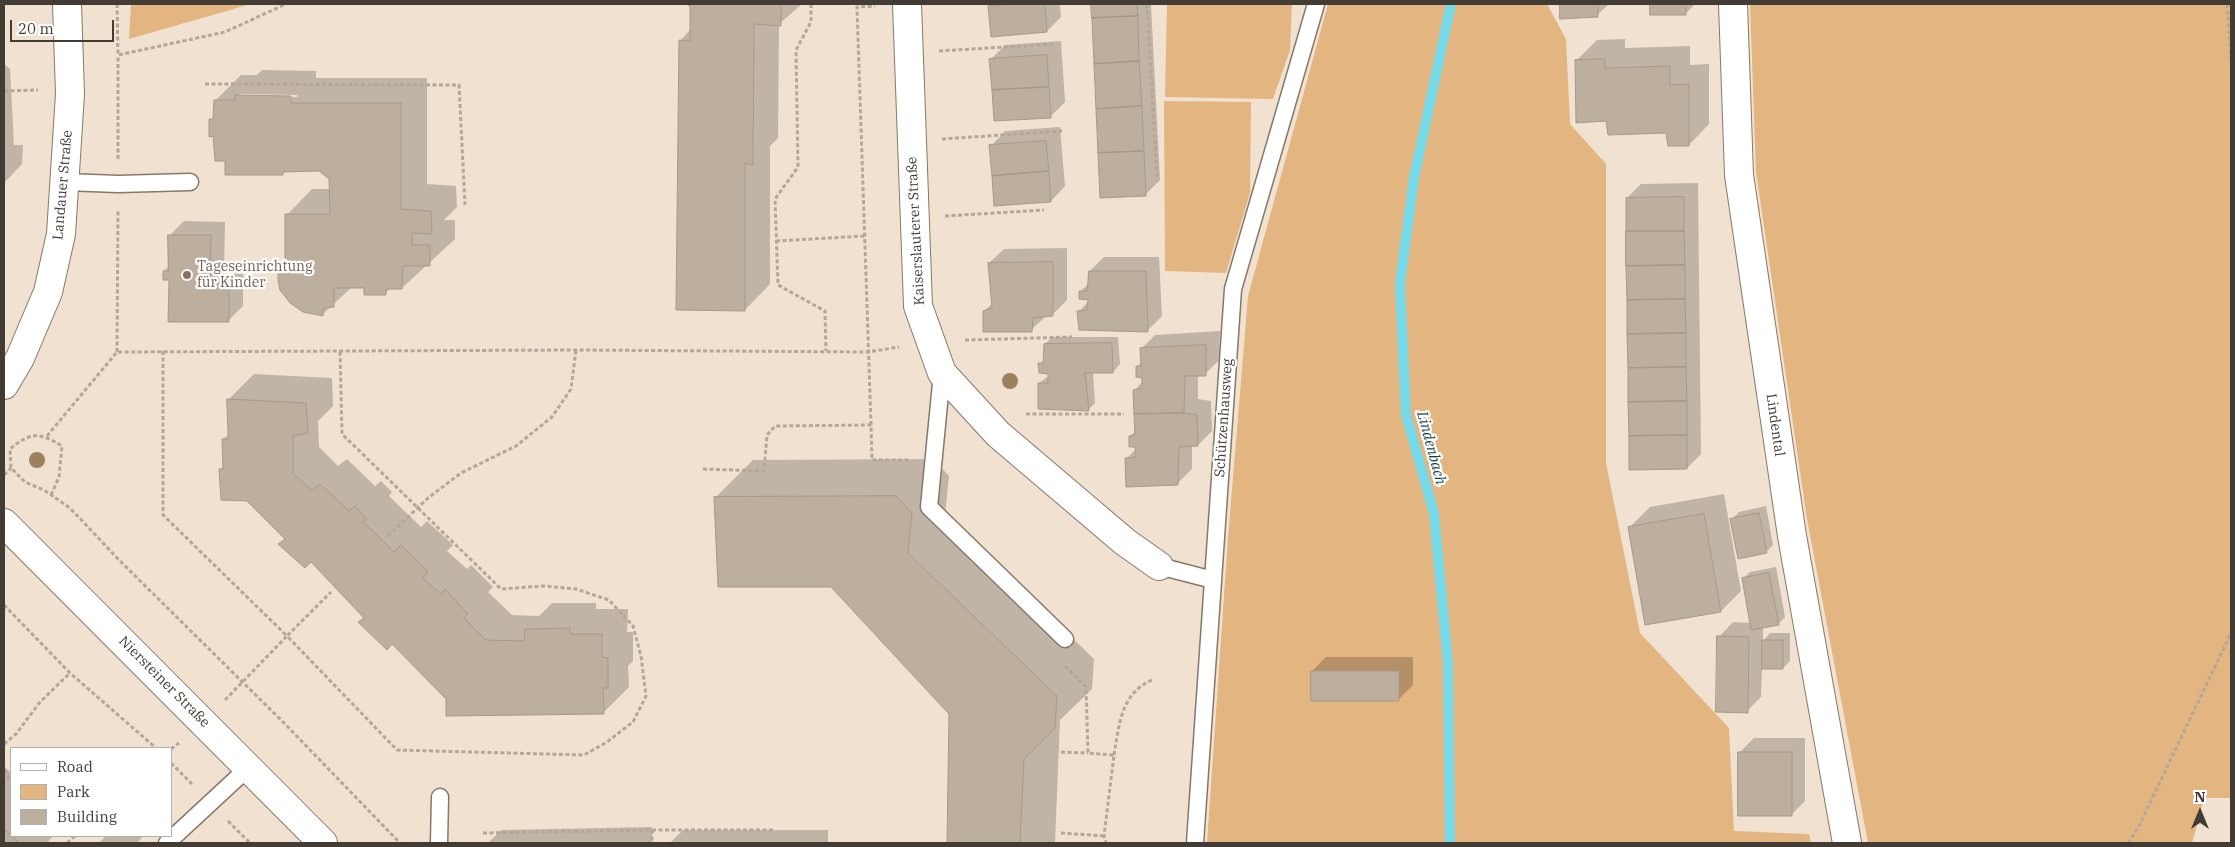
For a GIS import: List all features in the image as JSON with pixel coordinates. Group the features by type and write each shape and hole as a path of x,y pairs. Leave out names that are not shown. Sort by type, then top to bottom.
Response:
{"street":[{"name":"Landauer Straße","path":"4,386 20,358 48,292 61,234 70,94 67,4"},
{"name":"Lindental","path":"1733,4 1739,175 1792,536 1847,843"},
{"name":"Kaiserslauterer Straße","path":"894,5 908,52 918,306 942,373 1005,440 1125,542 1159,566"},
{"name":"Niersteiner Straße","path":"4,523 324,843"}],"lane":[{"name":"Schützenhausweg","path":"1195,843 1233,289 1316,4"},
{"path":"65,182 118,184 190,182"},
{"path":"942,373 929,507 1065,639"},
{"path":"1159,566 1213,580"},
{"path":"167,843 249,767"},
{"path":"439,843 440,797"}],"path":[{"path":"117,4 118,55 225,32 286,4"},
{"path":"811,4 811,22 796,50 798,167 774,199 778,285 825,311 826,351"},
{"path":"1147,4 1157,177"},
{"path":"2227,4 2231,61"},
{"path":"894,5 857,7 872,460 934,460"},
{"path":"908,52 1055,44"},
{"path":"205,84 459,85 465,205"},
{"path":"4,90 38,90"},
{"path":"912,142 1062,131"},
{"path":"914,218 1044,210"},
{"path":"776,241 864,236"},
{"path":"47,436 118,352 576,350 868,352 932,342 1072,337"},
{"path":"388,536 417,508 461,473 516,446 552,417 571,389 576,350"},
{"path":"163,351 163,515 398,750 584,755 607,742 633,722 646,696 642,656 633,626 609,600 576,589 544,586 501,589 342,434 340,351"},
{"path":"980,414 1124,414"},
{"path":"703,470 764,471 767,435 774,426 870,425"},
{"path":"51,495 59,477 62,446 47,436 25,436 10,449 11,468 25,482 51,495 70,508 241,683 285,724 400,843"},
{"path":"4,475 11,468"},
{"path":"172,748 205,722 286,636 331,592"},
{"path":"4,605 70,673 155,747"},
{"path":"2128,843 2138,828 2231,633"},
{"path":"1065,639 1054,654 1086,687 1088,753"},
{"path":"4,744 16,734 40,702 70,673"},
{"path":"1106,843 1104,836 1114,755 1124,704 1141,685 1152,680"},
{"path":"1061,752 1114,755"},
{"path":"652,830 652,843"},
{"path":"484,833 775,830"},
{"path":"1061,833 1104,836"}],"green space":[{"path":"131,4 251,4 129,39"},
{"path":"1167,4 1292,4 1290,50 1273,99 1165,97"},
{"path":"1328,4 1547,4 1566,39 1570,124 1606,164 1606,463 1640,633 1729,728 1734,831 1809,834 1811,843 1207,843 1228,538 1248,296"},
{"path":"1750,4 2231,4 2231,798 2204,798 2192,843 1868,843 1807,519 1756,172"},
{"path":"1164,101 1251,102 1250,193 1226,273 1165,271"}],"building":[{"path":"687,4 781,4 781,26 754,24 753,165 745,163 745,311 676,310 679,40 690,41 690,7"},
{"path":"1045,4 1047,32 991,37 988,6"},
{"path":"1091,4 1137,4 1138,16 1092,18"},
{"path":"1560,4 1598,4 1598,17 1560,19"},
{"path":"1650,4 1686,4 1686,15 1650,15"},
{"path":"1138,16 1139,61 1094,64 1092,18"},
{"path":"1047,55 1049,87 992,90 989,59"},
{"path":"1605,59 1605,68 1670,66 1670,85 1689,84 1689,146 1668,146 1666,133 1608,135 1606,121 1576,123 1575,60"},
{"path":"1139,61 1142,106 1096,109 1094,64"},
{"path":"1049,87 1051,118 994,121 992,90"},
{"path":"235,95 291,96 291,103 401,103 401,209 431,211 432,234 412,233 412,245 430,245 430,266 403,266 402,289 386,289 386,295 364,295 364,288 334,288 334,307 323,308 323,316 303,312 290,303 280,290 278,280 278,269 285,269 285,214 330,214 329,179 319,171 283,172 283,175 225,175 225,161 215,161 213,136 209,137 209,119 213,119 214,100 235,100"},
{"path":"1142,106 1144,151 1098,153 1096,109"},
{"path":"1046,141 1049,171 992,176 989,145"},
{"path":"1144,151 1146,196 1100,198 1098,153"},
{"path":"1049,171 1051,202 994,206 992,176"},
{"path":"1684,197 1684,231 1626,231 1626,198"},
{"path":"1626,231 1684,231 1685,265 1626,266"},
{"name":"Tageseinrichtung für Kinder","path":"168,235 211,235 210,288 229,288 229,322 168,322 169,280 163,280 163,271 168,271"},
{"path":"1053,262 1053,316 1033,318 1032,332 983,332 983,311 992,308 988,263"},
{"path":"1685,265 1685,299 1627,300 1626,266"},
{"path":"1089,271 1146,271 1148,332 1079,330 1077,311 1087,310 1088,300 1079,299 1079,291 1087,291"},
{"path":"1685,299 1686,333 1627,334 1627,300"},
{"path":"1686,333 1686,367 1628,368 1627,334"},
{"path":"1112,343 1113,373 1085,373 1089,411 1038,409 1038,383 1048,383 1048,374 1039,373 1038,363 1043,363 1044,344"},
{"path":"1206,345 1206,376 1185,376 1184,413 1134,414 1133,390 1142,388 1142,378 1136,377 1136,366 1141,366 1140,348"},
{"path":"1686,367 1687,401 1628,402 1628,368"},
{"path":"227,399 306,403 308,433 293,436 293,473 312,491 320,484 349,511 355,506 367,519 363,522 394,552 401,545 428,572 423,578 441,594 445,589 468,614 464,618 486,640 524,641 525,629 570,628 571,634 602,634 602,657 608,658 608,688 603,688 604,714 446,716 446,699 392,644 387,650 358,622 364,618 311,562 305,568 278,544 285,539 247,501 221,500 219,469 223,469 222,439 228,439"},
{"path":"1687,401 1687,435 1629,436 1628,402"},
{"path":"1184,413 1197,415 1198,446 1179,447 1178,485 1126,487 1125,458 1136,457 1135,447 1129,447 1129,436 1135,435 1134,414"},
{"path":"1687,435 1687,469 1629,470 1629,436"},
{"path":"896,496 912,513 908,553 1057,696 1055,728 1024,759 1020,843 947,843 949,714 831,587 718,587 714,497"},
{"path":"1759,513 1767,553 1738,559 1730,519"},
{"path":"1704,514 1721,612 1645,625 1628,527"},
{"path":"1769,573 1779,625 1751,630 1742,578"},
{"path":"1717,636 1749,637 1748,713 1716,712"},
{"path":"1762,640 1783,640 1783,669 1762,669"},
{"path":"1311,671 1399,671 1399,701 1311,701"},
{"path":"1738,752 1792,752 1792,816 1738,816"},
{"path":"4,829 10,837 19,843 4,843"}],"waterway":[{"name":"Lindenbach","path":"1450,843 1448,663 1434,513 1406,415 1400,284 1414,178 1451,4"}],"place":[{"name":"Tageseinrichtung für Kinder","path":"187,275"}]}
